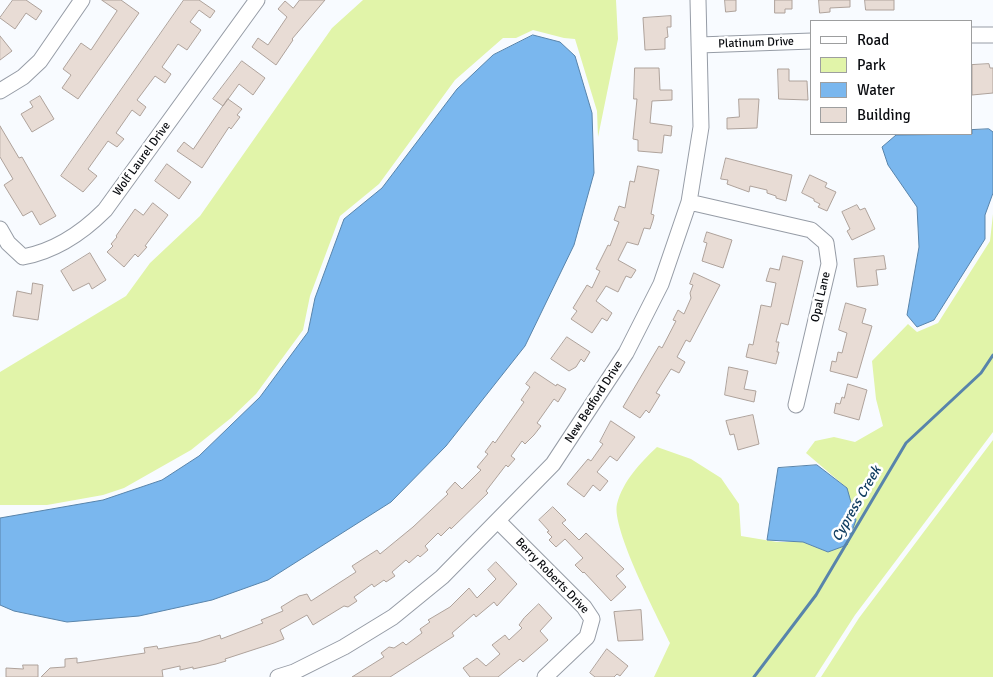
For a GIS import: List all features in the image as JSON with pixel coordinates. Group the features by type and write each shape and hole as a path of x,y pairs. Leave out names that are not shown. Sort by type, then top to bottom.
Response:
{"street":[{"path":"0,91 23,77 40,60 82,0"},
{"name":"Wolf Laurel Drive","path":"0,229 8,243 23,258 39,254 84,230 105,210 258,0"},
{"name":"New Bedford Drive","path":"278,677 294,672 344,647 393,617 442,578 553,464 626,353 661,284 689,202 701,127 698,0"},
{"path":"973,35 993,35"},
{"name":"Platinum Drive","path":"700,45 810,41"},
{"name":"Opal Lane","path":"689,202 811,230 826,243 829,264 796,405"},
{"name":"Berry Roberts Drive","path":"498,522 584,607 592,619 587,637 545,677"}],"green space":[{"path":"363,0 616,0 618,39 598,137 597,111 575,39 533,30 516,38 503,38 455,80 379,184 340,216 310,296 303,330 256,394 231,418 191,450 124,488 103,495 47,505 0,505 0,372 126,296 150,263 200,216 332,28"},
{"path":"993,214 993,432 855,615 815,677 654,677 670,643 628,552 617,516 617,504 623,488 633,473 657,447 691,459 721,478 739,504 741,536 777,542 803,542 828,552 847,488 806,453 815,441 834,437 855,442 883,426 876,399 872,361 908,324 917,332 938,323 990,241"},
{"path":"993,440 993,677 821,677 859,618"}],"water":[{"path":"533,35 560,42 575,56 592,113 594,173 574,245 525,346 446,446 391,502 268,580 212,600 139,616 67,622 14,611 0,605 0,518 103,500 162,480 199,456 260,397 308,332 315,298 344,219 382,188 457,89 493,55"},
{"path":"989,129 993,132 993,193 985,215 985,239 934,320 917,327 907,315 919,247 917,207 888,165 882,147 896,135 973,135 973,130"},
{"path":"817,465 847,488 856,520 847,545 828,552 803,542 767,540 778,468"}],"building":[{"path":"13,0 26,0 42,11 36,20 26,13 15,29 0,18"},
{"path":"102,0 121,0 139,13 78,99 62,88 71,75 63,69 81,43 91,50 117,11"},
{"path":"184,0 199,0 215,11 210,18 199,10 190,22 201,30 187,50 178,44 162,67 171,74 165,83 155,76 137,100 146,107 140,116 132,110 116,133 124,139 117,147 108,141 88,169 97,176 83,192 61,176"},
{"path":"300,0 325,0 292,39 276,65 252,47 258,38 268,45 287,17 278,9 285,1 293,8"},
{"path":"725,0 736,0 736,11 726,12"},
{"path":"775,0 792,0 792,9 785,9 785,13 775,13"},
{"path":"819,0 850,0 850,7 830,8 830,12 820,13"},
{"path":"865,0 894,0 894,10 866,10"},
{"path":"671,16 671,27 667,27 668,37 665,38 665,49 645,50 643,18"},
{"path":"0,36 12,51 0,60"},
{"path":"242,61 265,78 253,95 239,84 223,106 213,99"},
{"path":"989,64 990,68 993,68 993,93 973,95 973,65"},
{"path":"635,68 659,68 660,90 672,90 672,100 652,101 650,123 672,126 671,136 664,135 662,153 638,151 638,140 633,139 637,99 634,99"},
{"path":"778,69 789,69 789,81 807,81 808,100 779,99"},
{"path":"40,96 54,119 32,132 21,114 33,107 30,102"},
{"path":"228,99 242,109 237,115 240,117 231,129 229,127 202,168 177,151 184,142 193,149"},
{"path":"739,99 759,99 757,128 727,129 727,118 739,117"},
{"path":"0,126 19,158 22,157 56,216 40,225 32,211 23,216 4,185 13,179 0,157"},
{"path":"726,158 792,175 786,201 767,193 767,190 750,186 749,192 727,184 728,180 721,179"},
{"path":"167,164 191,182 179,199 155,181"},
{"path":"638,166 659,170 651,214 654,215 653,220 650,229 644,228 638,245 627,242 618,260 636,270 631,278 626,276 618,292 606,286 596,301 612,313 607,321 602,318 592,333 571,319 577,311 573,308 587,285 592,288 600,271 596,269 608,245 610,246 619,222 614,220 619,206 625,208 630,181 634,182"},
{"path":"810,175 827,183 825,187 836,192 827,211 818,207 820,204 814,201 814,199 802,193"},
{"path":"153,203 168,215 145,246 147,247 138,257 135,254 124,267 107,252 113,246 111,244 135,209 143,215"},
{"path":"857,205 860,210 865,208 875,229 852,240 847,231 850,229 842,212"},
{"path":"707,232 732,240 723,268 702,261 707,243 704,242"},
{"path":"90,253 106,280 92,289 89,283 73,291 61,271"},
{"path":"783,256 803,261 788,325 781,323 776,342 779,342 777,352 779,352 776,364 746,357 749,344 753,345 761,305 771,307 776,283 766,281 770,268 779,270"},
{"path":"884,256 886,269 876,270 878,285 857,287 854,259"},
{"path":"694,273 720,285 690,342 686,340 677,357 685,362 679,373 671,369 656,393 660,395 649,413 646,410 640,418 623,407 659,346 662,348 676,321 673,320 678,310 684,314 691,298 690,293 693,285 690,284"},
{"path":"33,283 43,285 38,320 13,316 17,291 31,294"},
{"path":"846,303 866,309 862,323 872,326 857,378 830,371 832,361 836,362 838,352 842,353 847,333 839,330"},
{"path":"567,337 590,352 584,362 581,359 576,367 569,371 551,359"},
{"path":"729,367 748,371 744,389 756,391 754,402 725,395"},
{"path":"535,372 556,386 557,384 566,389 558,402 554,399 537,423 541,426 534,435 525,444 522,441 511,456 515,459 508,467 506,465 486,491 488,493 451,529 450,527 441,536 438,533 425,546 428,550 420,557 418,555 409,563 406,560 392,572 395,576 386,582 384,580 374,587 372,584 354,597 357,601 348,607 344,606 313,625 307,615 280,630 284,639 274,643 225,659 226,661 216,664 193,669 193,667 180,670 180,666 162,670 163,677 41,677 50,668 65,667 65,659 77,658 77,663 145,653 144,648 157,646 158,649 198,642 220,635 221,639 263,623 261,620 283,611 281,607 299,596 307,594 311,601 356,572 352,566 377,550 380,554 413,527 448,494 446,492 455,482 462,489 481,470 477,467 488,454 485,452 493,441 495,443 524,402 521,400 530,387 526,384"},
{"path":"848,384 867,390 859,420 834,413 836,403 840,404 842,397 844,398"},
{"path":"753,415 759,444 738,450 734,434 730,435 726,421"},
{"path":"611,421 635,437 617,461 610,456 597,472 608,481 600,491 593,485 584,497 567,484 588,459 591,461 603,444 600,442"},
{"path":"553,507 566,520 562,523 579,540 586,533 624,569 616,576 626,587 611,601 575,565 583,558 565,539 556,547 549,540 552,537 547,532 549,531 539,520"},
{"path":"496,562 517,584 497,606 494,602 476,617 474,614 452,633 454,636 390,677 352,677 384,657 381,653 389,647 394,648 403,642 406,645 422,633 420,629 430,622 428,620 450,607 469,588 477,598 496,579 488,570"},
{"path":"539,604 552,618 540,631 548,640 523,662 520,659 498,677 470,677 463,668 477,658 486,666 500,654 492,645 505,635 509,640 522,628 519,625 524,618"},
{"path":"641,610 643,640 618,641 614,612"},
{"path":"607,649 628,666 620,676 617,674 614,677 595,677 590,673"},
{"path":"23,665 38,665 38,677 6,677 6,668 23,669"}],"waterway":[{"name":"Cypress Creek","path":"754,677 816,595 906,443 981,373 993,355"}]}
